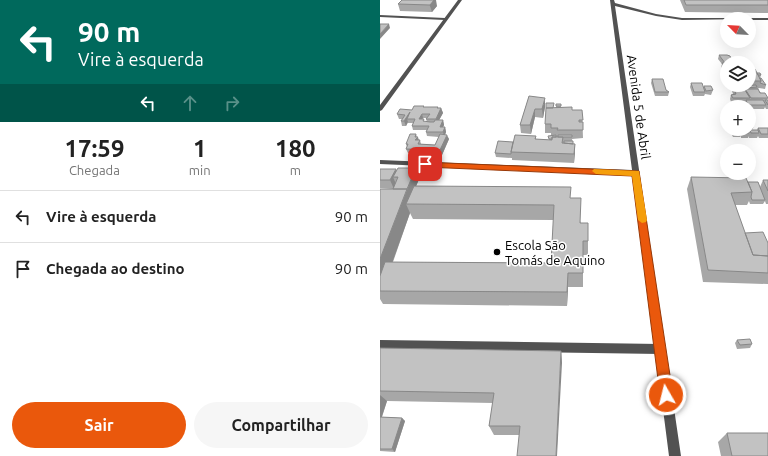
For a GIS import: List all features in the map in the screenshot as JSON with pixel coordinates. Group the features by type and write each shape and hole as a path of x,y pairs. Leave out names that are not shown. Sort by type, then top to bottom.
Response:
{"street":[{"path":"380,109 460,0"},
{"path":"613,4 656,15 682,19 768,19"},
{"path":"613,4 669,22 720,24"},
{"name":"Avenida 5 de Abril","path":"613,4 675,456"},
{"path":"380,16 445,19"},
{"path":"756,24 768,24"},
{"path":"380,162 636,173"},
{"path":"380,345 660,349"}],"building":[{"path":"402,0 434,0 430,5 398,4"},
{"path":"684,0 768,0 768,5 686,5"},
{"path":"380,24 389,24 380,34"},
{"path":"756,71 761,81 756,81"},
{"path":"761,78 766,85 760,83"},
{"path":"652,79 663,79 666,90 669,92 655,92"},
{"path":"691,83 702,83 705,92 694,92"},
{"path":"704,86 711,86 713,90 706,91"},
{"path":"756,89 758,89 760,93 765,93 768,98 751,98 747,92 756,92"},
{"path":"735,92 746,92 750,98 733,98 731,95 736,94"},
{"path":"529,96 545,98 542,109 535,109 530,125 520,125"},
{"path":"756,100 763,100 766,105 756,105"},
{"path":"546,103 554,103 553,108 546,108"},
{"path":"414,106 441,108 436,119 426,119 430,114 422,114 419,119 424,119 423,121 430,122 434,122 435,120 443,120 440,127 445,127 443,132 426,132 429,126 412,126 415,119 407,119 410,112 404,121 401,121 405,115 397,114 400,109 412,110"},
{"path":"572,107 572,110 582,110 583,120 579,120 579,122 583,122 583,130 557,130 558,128 551,128 551,124 545,124 546,108"},
{"path":"758,128 768,128 768,134 761,134"},
{"path":"410,134 416,134 415,137 418,137 415,140 420,140 418,144 435,145 440,134 447,135 440,150 406,149 408,144 406,144"},
{"path":"515,135 536,136 535,139 552,140 552,137 563,137 562,143 575,144 574,154 511,152"},
{"path":"556,135 556,137 552,137 552,139 549,139 548,136"},
{"path":"558,135 572,135 572,137 558,137"},
{"path":"498,141 513,142 511,154 495,153"},
{"path":"564,141 573,141 573,144 564,143"},
{"path":"398,168 416,168 407,189 393,189 398,177 393,177"},
{"path":"380,169 396,169 390,180 380,180"},
{"path":"691,177 720,178 720,180 747,180 752,192 731,193 753,255 768,256 768,273 708,270"},
{"path":"763,180 768,180 768,191"},
{"path":"748,182 758,182 765,200 752,200 752,192"},
{"path":"414,186 571,187 570,198 581,198 580,223 588,223 588,241 583,241 583,273 568,273 567,292 380,291 380,276 385,262 551,263 554,205 406,204"},
{"path":"380,189 407,189 380,259"},
{"path":"763,232 768,243 768,256 753,255 745,233"},
{"path":"750,339 752,344 740,345 737,340"},
{"path":"380,348 561,351 556,456 517,456 520,426 489,426 494,393 380,391"},
{"path":"380,417 402,418 392,449 380,449"},
{"path":"727,433 768,433 768,456 732,456"}],"slow traffic":[{"path":"596,171 636,173 642,220"}],"place":[{"name":"Escola São Tomás de Aquino","path":"497,252"}],"route":[{"path":"425,164 636,173 666,395"}]}
